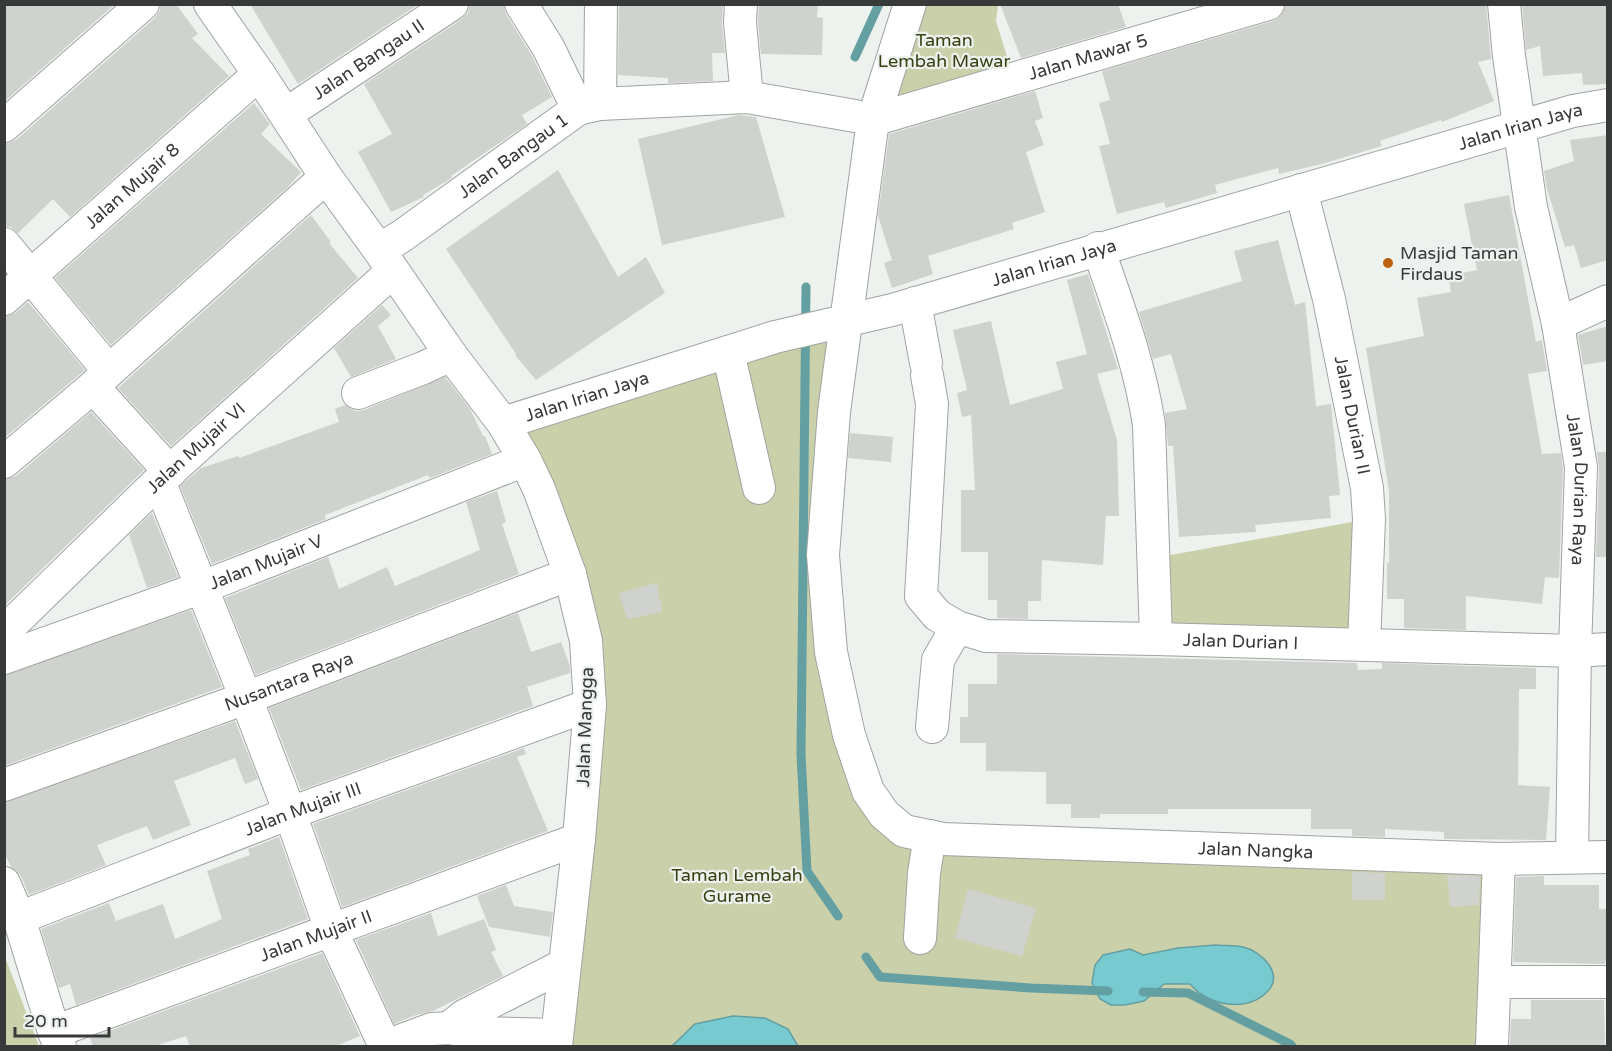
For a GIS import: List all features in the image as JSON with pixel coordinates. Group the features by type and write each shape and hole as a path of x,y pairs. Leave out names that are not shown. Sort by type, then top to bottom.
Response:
{"street":[{"path":"4,126 143,4"},
{"name":"Jalan Mangga","path":"210,4 326,177 451,354 503,423 539,489 570,574 586,641 590,705 579,839 557,1041"},
{"name":"Jalan Bangau II","path":"285,114 452,4"},
{"name":"Jalan Bangau 1","path":"386,260 402,236 589,106 521,4"},
{"path":"601,4 589,106 747,97 864,118"},
{"path":"741,4 740,23 747,97"},
{"path":"910,4 864,118 831,324 834,412 822,555 831,652 849,735 868,791 884,814 917,834 924,873 920,938"},
{"name":"Jalan Mawar 5","path":"864,118 1268,4"},
{"name":"Jalan Durian Raya","path":"1504,4 1509,56 1531,207 1558,324 1581,467 1572,857"},
{"name":"Jalan Mujair 8","path":"4,299 259,74"},
{"name":"Jalan Irian Jaya","path":"503,423 775,337 915,303 1519,126 1573,111 1608,105"},
{"path":"4,462 101,379 326,177"},
{"name":"Jalan Durian II","path":"1301,190 1329,298 1367,488 1370,519 1364,645"},
{"path":"4,244 31,276 164,476 203,587 290,813 331,930 393,1045 432,1029 449,1028 557,1041"},
{"path":"1098,248 1130,344 1147,409 1156,639"},
{"name":"Jalan Mujair VI","path":"4,632 386,260"},
{"path":"1558,324 1608,300"},
{"name":"Jalan Durian I","path":"915,303 932,404 921,596 937,615 957,627 986,636 1575,651 1608,649"},
{"path":"728,352 759,488"},
{"path":"358,393 423,368 451,354"},
{"name":"Jalan Mujair V","path":"4,658 203,587 525,460"},
{"name":"Nusantara Raya","path":"4,784 246,698 570,574"},
{"path":"932,726 938,660 957,627"},
{"name":"Jalan Mujair III","path":"19,918 290,813 590,705"},
{"name":"Jalan Nangka","path":"917,834 979,841 1499,859 1608,857"},
{"name":"Jalan Mujair II","path":"57,1039 331,930 579,839"},
{"path":"1492,1047 1499,859"},
{"path":"4,883 19,918 57,1039"},
{"path":"449,1028 464,1016 564,965"},
{"path":"1495,982 1608,982"}],"green space":[{"name":"Taman Lembah Mawar","path":"910,5 998,5 996,21 1014,79 873,120"},
{"name":"Taman Lembah Gurame","path":"844,321 823,555 849,735 904,831 1499,859 1492,1046 556,1046 589,666 503,423"},
{"path":"1369,519 1364,645 1156,639 1154,558"},
{"path":"5,957 39,1046 5,1046"}],"water":[{"path":"1216,945 1243,947 1263,958 1272,970 1272,984 1268,991 1249,1002 1228,1004 1207,997 1190,984 1164,984 1144,1001 1111,1005 1100,999 1092,983 1095,965 1103,955 1130,949 1143,955 1178,948"},
{"path":"733,1016 765,1018 788,1029 798,1046 672,1046 695,1024"}],"building":[{"path":"4,4 115,4 4,102"},
{"path":"160,4 176,4 198,34 192,38 229,76 70,217 53,199 18,233 11,227 4,226 4,144 16,140 155,18 160,10"},
{"path":"250,4 419,4 298,84"},
{"path":"470,4 503,4 506,14 532,56 552,97 522,115 527,124 451,176 452,178 423,195 424,197 391,212 358,152 392,134 364,84 462,19 468,13"},
{"path":"619,4 723,4 722,25 725,53 712,53 713,81 668,83 668,78 618,75"},
{"path":"759,4 818,4 817,17 823,18 822,55 761,54"},
{"path":"1000,4 1118,4 1126,27 1021,58"},
{"path":"1285,4 1486,4 1491,59 1478,62 1494,101 1442,122 1441,120 1380,141 1382,146 1322,164 1279,174 1278,168 1215,185 1217,193 1166,208 1164,202 1117,214 1099,146 1110,144 1099,103 1110,100 1102,71 1273,21 1281,16"},
{"path":"1522,4 1608,4 1608,84 1583,85 1582,73 1543,76 1540,46 1526,50"},
{"path":"1035,91 1043,118 1035,121 1044,145 1026,152 1045,212 1012,223 1014,229 928,256 933,274 892,288 884,263 892,260 878,216 889,134"},
{"path":"254,103 270,124 261,134 301,172 289,186 111,345 55,278"},
{"path":"739,115 756,117 785,217 662,245 638,139"},
{"path":"1608,135 1608,260 1581,268 1574,245 1565,247 1547,189 1544,171 1574,161 1570,140"},
{"path":"558,170 618,277 646,257 665,293 536,380 515,355 446,249"},
{"path":"1509,195 1536,342 1542,340 1547,371 1528,374 1542,454 1561,453 1563,468 1559,578 1545,577 1542,604 1466,596 1466,630 1404,628 1404,599 1387,599 1389,491 1366,348 1424,336 1417,298 1451,292 1448,276 1477,270 1464,204"},
{"path":"311,215 331,242 329,243 358,278 171,446 118,388"},
{"path":"1278,240 1295,305 1305,302 1316,406 1331,404 1340,495 1329,496 1331,518 1255,525 1256,532 1179,537 1173,446 1168,446 1165,413 1187,409 1171,354 1153,359 1139,312 1242,281 1234,251"},
{"path":"1088,274 1118,369 1097,374 1117,440 1119,516 1106,516 1103,565 1042,560 1041,601 1028,601 1028,619 997,618 997,600 988,600 988,552 961,552 961,490 975,490 971,415 962,417 957,393 967,390 953,330 991,321 1010,405 1063,389 1056,362 1087,354 1067,280"},
{"path":"28,302 85,370 4,438 4,317 15,313"},
{"path":"382,305 391,315 378,326 396,359 351,377 334,348"},
{"path":"1608,326 1608,361 1583,365 1578,335"},
{"path":"445,377 470,409 492,454 430,478 428,475 325,515 326,519 212,564 180,486 201,468 238,456 239,458 339,422 335,409 345,405 355,411 364,410"},
{"path":"91,412 144,470 4,606 4,480 16,476"},
{"path":"850,433 893,437 891,462 848,458"},
{"path":"1597,452 1608,452 1608,557 1596,557 1599,468"},
{"path":"497,491 506,522 502,524 519,574 256,675 225,598 328,557 339,589 387,567 395,586 480,550 466,502"},
{"path":"152,513 178,577 147,588 129,535"},
{"path":"657,583 662,612 627,619 619,593"},
{"path":"191,610 222,687 4,766 4,675"},
{"path":"518,613 531,652 561,642 570,666 570,673 527,687 533,706 301,790 269,708"},
{"path":"997,654 1357,663 1358,670 1382,669 1382,663 1536,668 1536,689 1519,689 1518,785 1550,787 1546,840 1444,839 1444,832 1385,829 1385,837 1352,836 1352,829 1311,829 1311,809 1168,809 1168,814 1100,814 1100,818 1071,818 1071,804 1046,804 1046,772 986,771 986,743 960,743 960,717 968,717 968,684 997,684"},
{"path":"235,721 258,779 245,784 235,758 174,781 191,825 153,840 147,826 97,845 106,865 29,895 21,876 11,867 4,852 4,802"},
{"path":"524,748 526,754 517,757 548,831 342,907 313,824"},
{"path":"279,837 308,919 76,1005 70,984 59,988 41,929 109,903 116,921 163,904 175,939 222,919 207,871 250,855 248,849"},
{"path":"1352,872 1385,873 1385,900 1352,900"},
{"path":"1447,875 1480,876 1479,905 1450,907"},
{"path":"1544,876 1544,885 1599,885 1599,909 1608,909 1608,957 1606,957 1605,964 1513,962 1516,877"},
{"path":"506,885 514,906 553,912 550,937 489,927 477,896"},
{"path":"968,889 1036,908 1022,956 955,938"},
{"path":"431,913 438,936 484,919 496,950 491,952 503,976 433,1011 394,1024 356,940"},
{"path":"322,953 360,1036 334,1047 190,1047 186,1036 152,1047 93,1047 90,1038"},
{"path":"1531,1000 1604,1000 1605,1047 1510,1047 1511,1019 1531,1019"}],"waterway":[{"path":"855,57 879,4"},
{"path":"806,287 801,754 807,871 838,916"},
{"path":"866,957 880,977 1108,991"},
{"path":"1143,992 1188,993 1292,1046"}],"place":[{"name":"Masjid Taman Firdaus","path":"1388,263"}]}
